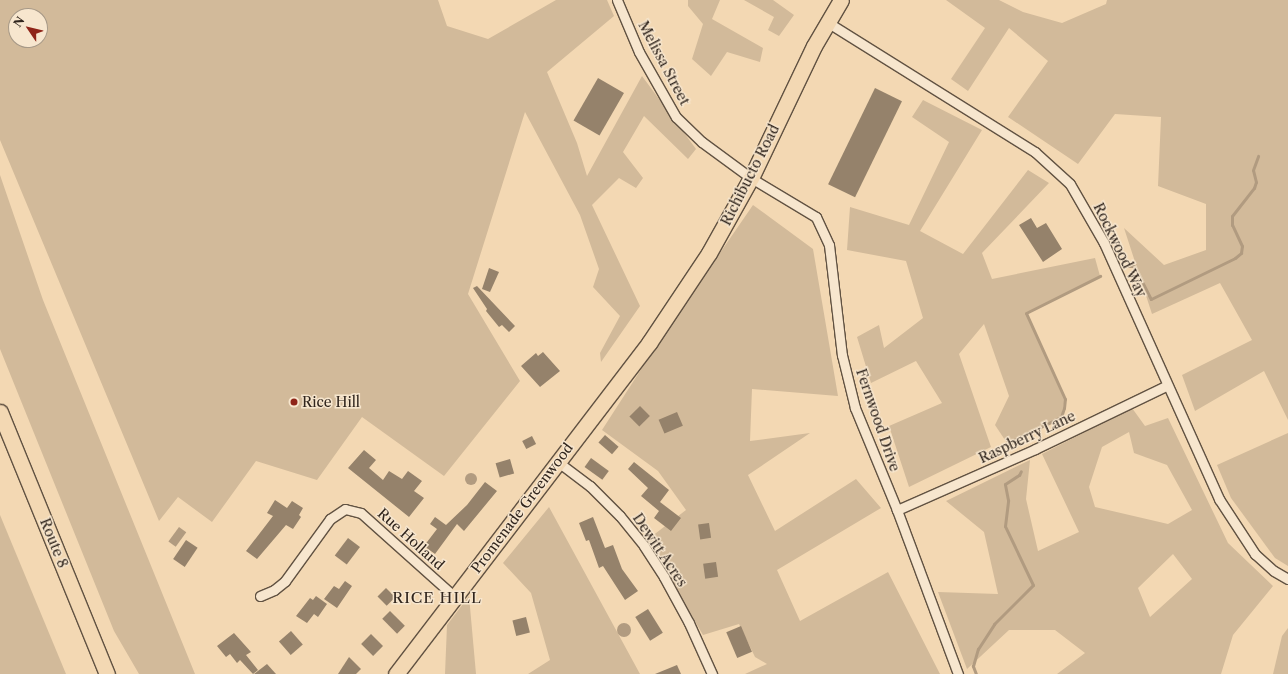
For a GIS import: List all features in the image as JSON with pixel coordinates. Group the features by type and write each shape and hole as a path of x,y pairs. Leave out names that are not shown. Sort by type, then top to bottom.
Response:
{"main road":[{"name":"Richibucto Road","path":"649,343 709,253 751,178 827,22 841,0"},
{"name":"Promenade Greenwood","path":"396,674 649,343"},
{"name":"Route 8","path":"0,412 107,674"}],"street":[{"name":"Melissa Street","path":"617,0 639,52 676,116 702,142 751,178"},
{"name":"Rockwood Way","path":"827,22 1035,152 1070,184 1104,243 1166,386 1219,499 1255,554 1274,571 1288,579"},
{"name":"Fernwood Drive","path":"751,178 816,217 826,238 847,379 858,415 897,510 958,674"},
{"name":"Raspberry Lane","path":"897,510 1035,449 1166,386"},
{"name":"Dewitt Acres","path":"558,462 590,486 620,516 644,546 664,577 686,617 712,674"},
{"name":"Rue Holland","path":"260,596 274,590 285,581 330,519 344,508 361,513 455,596"}],"shaded area":[{"path":"0,0 438,0 447,26 488,39 556,0 607,0 614,16 547,72 577,143 587,176 642,76 696,149 688,159 644,116 623,152 643,178 636,188 619,178 592,205 640,306 601,362 600,353 620,316 593,287 599,269 580,215 525,112 468,294 520,381 444,476 362,417 317,480 256,461 212,522 178,497 159,521 0,140"},
{"path":"688,0 720,0 712,19 763,48 760,62 727,52 711,76 692,59 703,24 688,6"},
{"path":"744,0 773,0 794,15 779,36 768,30 774,17"},
{"path":"946,0 999,0 1023,12 1062,23 1106,4 1107,0 1288,0 1288,420 1264,371 1195,411 1182,375 1252,340 1220,283 1152,314 1124,228 1164,265 1206,250 1206,204 1158,186 1161,117 1115,114 1078,164 1008,117 1048,61 1009,28 968,91 951,79 985,28"},
{"path":"923,100 982,130 920,231 963,254 1028,170 1049,183 982,253 992,279 1095,258 1100,276 1026,313 1065,399 1061,417 1014,440 1009,446 995,425 1009,396 984,324 959,354 991,447 909,487 889,426 942,403 916,361 871,383 857,337 879,325 884,348 923,318 906,261 847,250 850,207 909,225 949,142 912,117"},
{"path":"0,175 43,300 195,674 139,674 114,631 0,349"},
{"path":"753,205 813,249 838,396 752,389 750,441 810,433 748,475 775,531 856,479 881,508 777,570 800,621 888,572 940,674 745,674 767,664 755,657 739,624 703,635 647,540 686,510 658,471 602,430 660,340"},
{"path":"1132,408 1145,426 1168,418 1228,543 1273,586 1233,635 1221,674 1057,674 1085,653 1055,630 1009,630 967,669 938,592 998,594 984,532 946,501 1030,460 1026,499 1038,551 1079,532 1042,454","holes":["1129,432 1134,453 1167,465 1192,510 1168,524 1095,507 1089,487 1102,447","1173,554 1192,579 1150,617 1138,588"]},
{"path":"1288,433 1288,566 1275,558 1231,498 1217,465"},
{"path":"471,473 475,475 477,479 475,483 471,485 467,483 465,479 467,475"},
{"path":"549,507 640,674 528,674 550,660 531,593 503,563"},
{"path":"0,515 66,674 0,674"},
{"path":"179,527 186,532 176,547 168,542"},
{"path":"469,596 476,674 445,674 447,625"},
{"path":"624,623 629,625 631,630 629,635 624,637 619,635 617,630 619,625"},
{"path":"1288,628 1288,674 1273,674 1282,636"}],"building":[{"path":"598,78 624,93 599,135 574,120"},
{"path":"875,88 902,101 855,197 828,184"},
{"path":"1031,218 1037,228 1046,223 1062,249 1043,262 1019,225"},
{"path":"489,268 499,272 490,292 482,289"},
{"path":"477,286 515,326 509,332 502,325 499,327 486,311 487,309 473,288"},
{"path":"543,352 560,371 540,387 521,366 536,353 538,356"},
{"path":"640,406 650,416 639,427 629,417"},
{"path":"677,412 683,426 664,434 659,420"},
{"path":"605,435 619,447 612,454 598,443"},
{"path":"532,436 536,444 526,449 522,441"},
{"path":"364,450 376,460 369,468 383,480 389,471 402,479 408,471 422,481 414,491 424,498 409,517 348,468"},
{"path":"591,458 609,471 602,480 585,467"},
{"path":"510,459 514,473 500,478 496,463"},
{"path":"634,462 669,490 660,502 681,518 671,531 654,518 659,511 641,496 648,488 628,469"},
{"path":"485,482 497,491 464,531 457,524 435,554 424,546 437,529 430,524 435,517 446,525 467,505"},
{"path":"275,500 287,508 292,501 303,508 299,515 301,517 293,529 286,525 257,559 246,551 273,516 267,513"},
{"path":"593,517 605,548 613,545 622,569 638,591 625,600 603,566 599,568 589,540 586,541 579,523"},
{"path":"709,523 711,538 700,539 698,525"},
{"path":"348,538 360,547 347,565 335,556"},
{"path":"186,540 198,548 185,567 173,559"},
{"path":"716,562 718,577 705,579 703,564"},
{"path":"345,581 352,586 337,608 324,599 334,586 339,589"},
{"path":"386,588 395,597 387,606 378,596"},
{"path":"316,596 327,604 318,617 314,614 307,623 296,616 310,598 313,600"},
{"path":"648,609 663,633 650,641 635,617"},
{"path":"390,611 405,626 397,634 382,619"},
{"path":"526,617 530,633 516,636 512,620"},
{"path":"741,626 752,652 737,658 726,632"},
{"path":"291,631 303,645 291,655 279,641"},
{"path":"234,633 251,652 246,655 258,670 253,674 240,660 237,663 230,654 226,657 217,646"},
{"path":"371,634 383,646 373,656 361,644"},
{"path":"349,657 361,669 356,674 338,674"},
{"path":"267,664 276,674 254,674"},
{"path":"677,665 681,674 655,674"}],"waterway":[{"path":"1127,266 1134,266 1151,299 1235,258 1241,253 1242,246 1232,225 1232,216 1254,188 1256,182 1253,170 1258,156"},
{"path":"1009,446 1014,440 1061,417 1064,408 1065,399 1026,313 1100,276"},
{"path":"976,674 973,666 978,649 994,624 1033,585 1005,526 1008,500 1005,484 1019,475 1021,471"}],"place":[{"name":"Rice Hill","path":"294,402"}],"district":[{"name":"RICE HILL","path":"437,598"}]}
